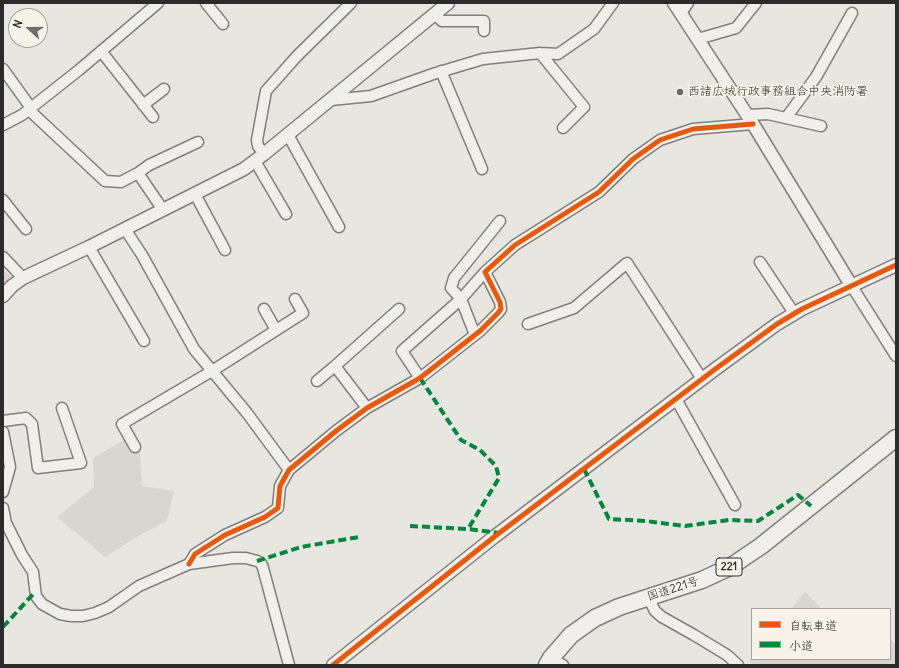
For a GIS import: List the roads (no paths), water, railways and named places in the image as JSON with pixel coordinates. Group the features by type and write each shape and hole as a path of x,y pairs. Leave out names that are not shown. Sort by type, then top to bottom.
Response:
{"highway":[{"name":"国道221号","path":"554,662 571,634 595,618 619,606 702,580 730,566 761,546 896,438"}],"street":[{"path":"3,125 30,109 158,3"},
{"path":"206,3 223,24"},
{"path":"286,214 260,158 257,140 266,91 297,56 351,3"},
{"path":"3,296 12,286 23,278 89,247 244,169 260,158 448,3"},
{"path":"330,100 371,96 441,71 483,59 540,53 558,54 594,29 613,3"},
{"path":"688,3 677,8 750,119 896,356"},
{"path":"698,39 736,28 756,3"},
{"path":"786,118 816,77 852,13"},
{"path":"434,14 442,21 484,21 484,31"},
{"path":"101,51 153,118"},
{"path":"540,53 584,107 563,128"},
{"path":"3,69 30,109 105,181 121,182 149,165 198,142"},
{"path":"441,71 482,169"},
{"path":"143,105 164,89"},
{"path":"420,378 402,351 462,299 485,272 515,245 599,192 632,159 660,140 693,129 750,119 768,114 821,126"},
{"path":"288,135 339,227"},
{"path":"138,173 163,210"},
{"path":"195,194 225,250"},
{"path":"3,200 26,229"},
{"path":"475,335 462,299 451,288 454,278 500,221"},
{"path":"125,229 142,255 194,349 247,413 289,470"},
{"path":"89,247 144,341"},
{"path":"3,257 23,278"},
{"path":"760,262 794,314"},
{"path":"528,324 574,308 627,263 702,379"},
{"path":"334,665 494,537 777,324 851,285 896,265"},
{"path":"189,564 195,554 225,535 265,517 278,508 280,486 289,470 336,431 367,408 420,378 475,335 498,313 501,309 500,302 485,272"},
{"path":"135,447 122,424 212,371 303,313 295,299"},
{"path":"264,309 276,330"},
{"path":"317,381 399,309"},
{"path":"335,366 367,408"},
{"path":"676,399 735,505"},
{"path":"3,421 26,418 32,424 38,468 81,464 62,408"},
{"path":"3,432 10,467 3,492"},
{"path":"3,508 6,523 22,555 33,572 36,596 42,604 60,614 83,616 95,613 109,607 140,586 189,564 239,558 261,563 289,665"},
{"path":"648,597 655,611 662,617 727,655 738,665"}],"place":[{"name":"西諸広域行政事務組合中央消防署","path":"680,92"}]}
